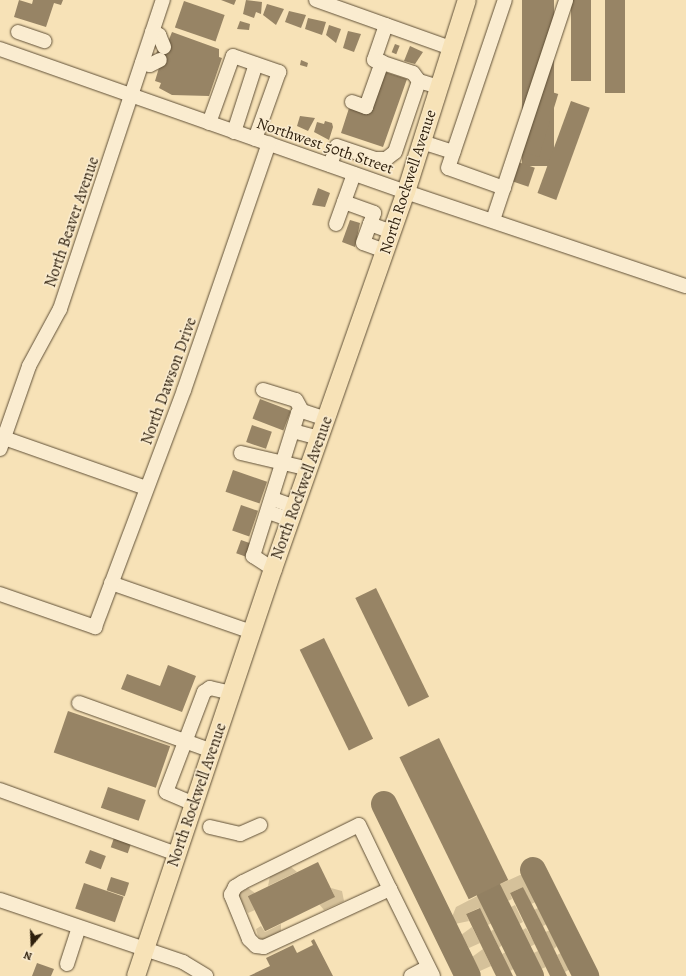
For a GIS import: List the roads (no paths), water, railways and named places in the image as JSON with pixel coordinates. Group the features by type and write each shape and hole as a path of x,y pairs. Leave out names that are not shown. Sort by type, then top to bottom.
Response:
{"main road":[{"name":"North Rockwell Avenue","path":"136,976 273,569 386,251 421,146 451,48 468,0"}],"street":[{"name":"North Beaver Avenue","path":"2,443 29,366 60,309 163,0"},
{"path":"316,0 451,48"},
{"path":"504,188 448,168 505,0"},
{"path":"493,220 566,0"},
{"path":"386,25 374,60 413,74 419,81 439,87"},
{"path":"18,32 38,39 25,58"},
{"path":"142,63 150,65 162,53 159,35 152,32"},
{"name":"Northwest 50th Street","path":"0,49 132,95 209,124 686,286"},
{"path":"209,124 233,56 256,64 234,132"},
{"path":"352,102 366,107 382,62"},
{"name":"North Dawson Drive","path":"0,594 94,627 184,390 262,141 279,72 256,64"},
{"path":"330,165 337,146 366,156 386,159 395,152 419,81"},
{"path":"398,144 421,146 453,152"},
{"path":"336,224 344,202 366,156"},
{"path":"344,202 374,213 363,243 386,251"},
{"path":"370,224 392,232"},
{"path":"263,390 296,400 302,411 326,419"},
{"path":"273,569 253,556 285,461 298,413 302,411"},
{"path":"293,430 320,438"},
{"path":"2,443 146,488"},
{"path":"241,453 285,461 309,469"},
{"path":"270,505 293,513"},
{"path":"258,542 280,550"},
{"path":"111,583 252,632"},
{"path":"194,804 166,792 204,692 210,688 232,693"},
{"path":"79,703 212,751"},
{"path":"0,790 177,854"},
{"path":"210,827 240,834 260,825"},
{"path":"390,889 264,947 256,946 249,939 231,895 235,887 243,882 359,825 431,972 411,976"},
{"path":"0,900 192,966 206,976"},
{"path":"67,964 79,928"}]}
